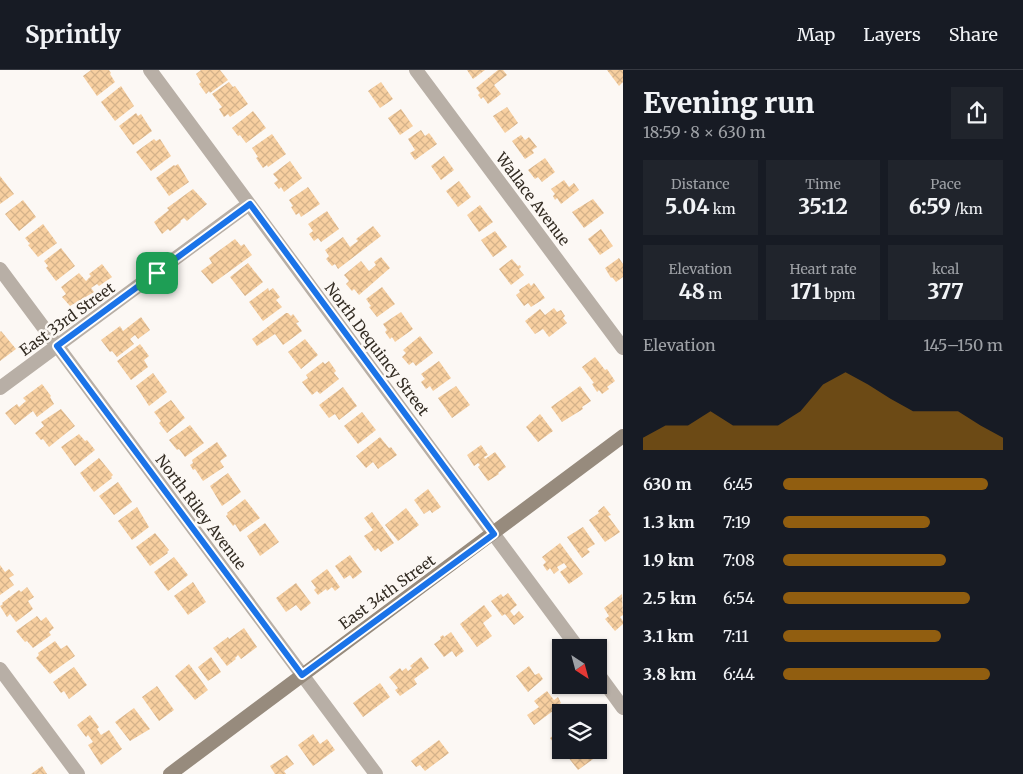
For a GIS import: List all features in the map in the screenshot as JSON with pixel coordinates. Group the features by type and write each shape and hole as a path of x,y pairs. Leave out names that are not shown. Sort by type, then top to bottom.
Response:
{"main road":[{"name":"East 34th Street","path":"170,774 623,436"}],"street":[{"name":"North Dequincy Street","path":"150,70 571,639"},
{"name":"Wallace Avenue","path":"416,70 623,348"},
{"name":"East 33rd Street","path":"0,388 250,204"},
{"name":"North Riley Avenue","path":"0,269 376,774"},
{"path":"0,669 78,774"},
{"path":"608,687 623,708"}],"building":[{"path":"91,70 109,70 115,82 97,96 83,76"},
{"path":"201,70 220,70 228,80 206,94 199,84 201,82 196,74"},
{"path":"467,70 485,70 473,79"},
{"path":"498,70 503,70 507,75 494,85 501,94 488,104 483,97 481,99 478,95 480,93 476,88"},
{"path":"607,70 623,70 623,82 619,86"},
{"path":"229,82 233,87 235,86 248,104 230,117 228,114 224,117 219,109 222,107 212,94"},
{"path":"381,82 393,99 380,108 368,91"},
{"path":"121,86 134,106 115,121 101,102"},
{"path":"507,107 518,123 505,133 493,116"},
{"path":"401,109 413,126 400,135 388,118"},
{"path":"253,111 266,128 246,143 232,128"},
{"path":"136,113 138,116 141,114 152,131 133,145 119,126"},
{"path":"421,130 425,136 429,133 437,144 415,160 410,153 415,150 408,139"},
{"path":"272,134 286,154 268,167 267,165 263,168 252,148"},
{"path":"521,135 525,140 529,137 537,147 532,150 534,153 525,159 512,141"},
{"path":"154,139 156,141 160,139 171,156 151,171 136,152"},
{"path":"444,156 454,170 441,180 431,166"},
{"path":"545,158 555,172 542,182 538,177 535,179 528,170"},
{"path":"290,161 302,178 284,192 281,187 279,189 274,183 278,180 273,174"},
{"path":"178,164 189,182 169,196 156,178"},
{"path":"0,176 14,194 0,204"},
{"path":"564,180 569,187 574,183 579,190 561,204 557,198 555,200 553,196 555,194 551,189"},
{"path":"459,181 471,197 458,207 446,191"},
{"path":"308,187 320,204 301,217 299,213 296,215 289,200"},
{"path":"193,189 207,204 187,221 184,218 170,231 168,229 162,234 154,222 169,210 167,208"},
{"path":"593,199 604,213 584,228 572,212"},
{"path":"23,200 36,217 19,231 5,214"},
{"path":"480,205 493,222 479,232 467,215"},
{"path":"327,211 339,229 321,242 318,238 314,241 309,234 313,231 308,224"},
{"path":"43,224 57,243 38,257 25,238"},
{"path":"373,226 381,236 338,269 335,264 332,266 326,259 329,256 325,250 343,237 350,247 358,241 356,239"},
{"path":"601,229 613,246 600,255 588,239"},
{"path":"495,231 507,247 493,257 481,240"},
{"path":"235,239 241,246 244,244 252,255 212,284 201,271 212,263 209,258"},
{"path":"61,248 75,266 56,281 46,268 48,266 44,261"},
{"path":"381,257 390,268 359,295 354,289 352,291 346,284 349,281 344,275 361,261 369,271 376,265 374,262"},
{"path":"619,258 623,264 623,277 616,282 605,268"},
{"path":"512,259 518,266 520,265 519,269 524,275 511,285 499,269"},
{"path":"248,263 263,282 245,296 230,277"},
{"path":"102,264 112,277 99,286 97,284 91,288 94,292 70,306 62,297 66,294 61,287 79,273 86,281 91,276 89,274"},
{"path":"529,283 531,286 534,283 545,298 531,307 528,303 524,306 516,295 520,292 519,290"},
{"path":"382,287 395,304 377,317 369,307 371,306 366,299"},
{"path":"268,288 269,291 273,288 280,297 276,300 282,307 263,321 249,302"},
{"path":"554,308 557,312 561,310 565,316 563,318 567,323 549,337 543,329 535,334 525,321 540,309 545,315"},
{"path":"401,312 413,329 395,342 385,332 387,330 383,324"},
{"path":"286,313 291,316 293,314 299,322 296,323 302,331 283,345 275,334 257,346 252,339"},
{"path":"141,317 150,330 138,339 135,335 130,339 134,344 117,357 112,351 110,352 101,340 120,326 123,331"},
{"path":"0,332 16,349 0,361"},
{"path":"420,336 433,353 416,366 413,362 409,365 402,357 406,353 403,350"},
{"path":"305,339 318,355 301,369 288,352"},
{"path":"140,344 149,356 144,360 148,367 131,380 117,361"},
{"path":"595,357 605,370 607,369 615,381 602,394 599,390 597,392 592,384 594,383 582,367"},
{"path":"329,361 339,379 320,394 317,391 312,395 302,382 308,378 306,375 323,362 325,364"},
{"path":"439,361 451,378 433,391 430,386 426,389 421,382 425,379 421,374"},
{"path":"153,373 167,392 149,406 136,386"},
{"path":"42,384 51,396 54,404 37,417 33,411 15,425 5,413 17,404 19,407 26,401 23,398"},
{"path":"456,386 470,405 452,418 438,398"},
{"path":"580,386 591,401 582,407 583,409 562,422 551,407"},
{"path":"343,387 357,406 339,420 335,414 329,418 319,405"},
{"path":"171,400 185,418 167,433 159,423 161,421 154,412"},
{"path":"61,409 75,426 49,447 35,433 44,426 41,422"},
{"path":"362,412 376,430 358,444 344,426"},
{"path":"540,414 553,431 538,442 526,427"},
{"path":"190,425 204,443 185,457 169,440"},
{"path":"79,434 95,450 75,466 61,447"},
{"path":"380,437 397,455 378,469 373,462 366,468 356,456"},
{"path":"217,442 227,456 220,461 224,467 203,481 190,465 193,463 192,460"},
{"path":"481,445 488,455 484,457 485,459 495,452 506,467 488,481 478,467 480,465 478,463 474,466 467,455"},
{"path":"99,458 113,475 112,478 94,492 80,473"},
{"path":"228,473 241,492 222,506 210,486"},
{"path":"118,482 132,502 114,515 99,496"},
{"path":"428,489 441,507 432,513 430,510 424,514 414,500"},
{"path":"245,499 260,518 240,532 235,524 233,526 226,516 227,513"},
{"path":"604,506 611,515 608,516 620,532 605,542 589,520 599,513 598,511"},
{"path":"137,507 149,527 132,540 118,521"},
{"path":"406,508 419,525 398,541 385,525"},
{"path":"372,512 394,543 381,552 378,548 375,551 364,536 373,530 364,518"},
{"path":"265,523 279,542 260,556 247,536"},
{"path":"583,527 595,544 587,549 590,552 582,558 567,537"},
{"path":"155,533 169,550 168,553 150,566 136,547"},
{"path":"560,543 583,574 569,584 560,572 567,567 564,563 557,567 559,570 554,574 550,568 547,571 543,565 546,562 542,557"},
{"path":"350,555 362,572 353,579 350,575 344,579 335,566"},
{"path":"174,557 188,575 168,591 154,572"},
{"path":"0,565 5,572 9,569 14,575 9,578 14,585 0,595"},
{"path":"327,569 340,587 335,591 332,587 327,591 326,589 318,595 311,581"},
{"path":"193,582 206,602 188,615 174,596"},
{"path":"296,583 311,603 301,611 296,605 286,612 276,598"},
{"path":"27,587 34,597 28,601 33,609 16,622 10,614 7,617 0,606 19,590 21,592"},
{"path":"508,593 517,605 510,611 514,616 519,611 524,617 514,625 505,614 502,616 491,601 501,594 503,597"},
{"path":"622,594 623,615 620,617 623,624 615,631 605,619 609,616 604,608"},
{"path":"484,605 492,616 483,623 492,636 477,647 460,624"},
{"path":"37,616 41,621 46,617 54,628 49,632 51,635 33,648 16,631"},
{"path":"244,628 257,647 241,659 238,655 227,666 213,648"},
{"path":"451,632 464,651 456,657 452,651 444,657 434,644 441,639 440,637 443,635 444,637"},
{"path":"55,641 61,649 67,645 75,656 50,674 36,658 39,655 38,653"},
{"path":"211,657 221,672 208,681 198,667"},
{"path":"421,657 429,668 414,679 417,684 400,696 395,690 398,688 389,677 400,668 402,671 406,668 408,671 412,668 410,666"},
{"path":"189,664 208,690 195,700 175,676"},
{"path":"529,666 535,675 539,673 543,679 528,692 516,676"},
{"path":"74,667 87,685 69,699 64,691 61,693 53,682"},
{"path":"380,683 390,697 363,717 353,703"},
{"path":"157,686 174,710 159,721 142,697"},
{"path":"547,691 554,700 558,697 561,703 552,704 552,712 534,725 527,715 539,707 534,701"},
{"path":"134,708 150,729 130,741 115,722"},
{"path":"90,715 99,727 97,729 101,735 109,730 122,749 101,765 88,745 93,742 88,735 86,737 77,725"},
{"path":"313,734 320,744 327,739 335,750 313,766 298,745"},
{"path":"439,740 449,753 425,771 420,765 416,767 411,761"},
{"path":"287,755 294,764 284,771 286,774 275,774 270,766"},
{"path":"570,759 593,759 578,770"},
{"path":"42,766 47,774 31,774"}],"route":[{"path":"250,204 494,534 302,675 57,346 157,273 250,204"}]}
